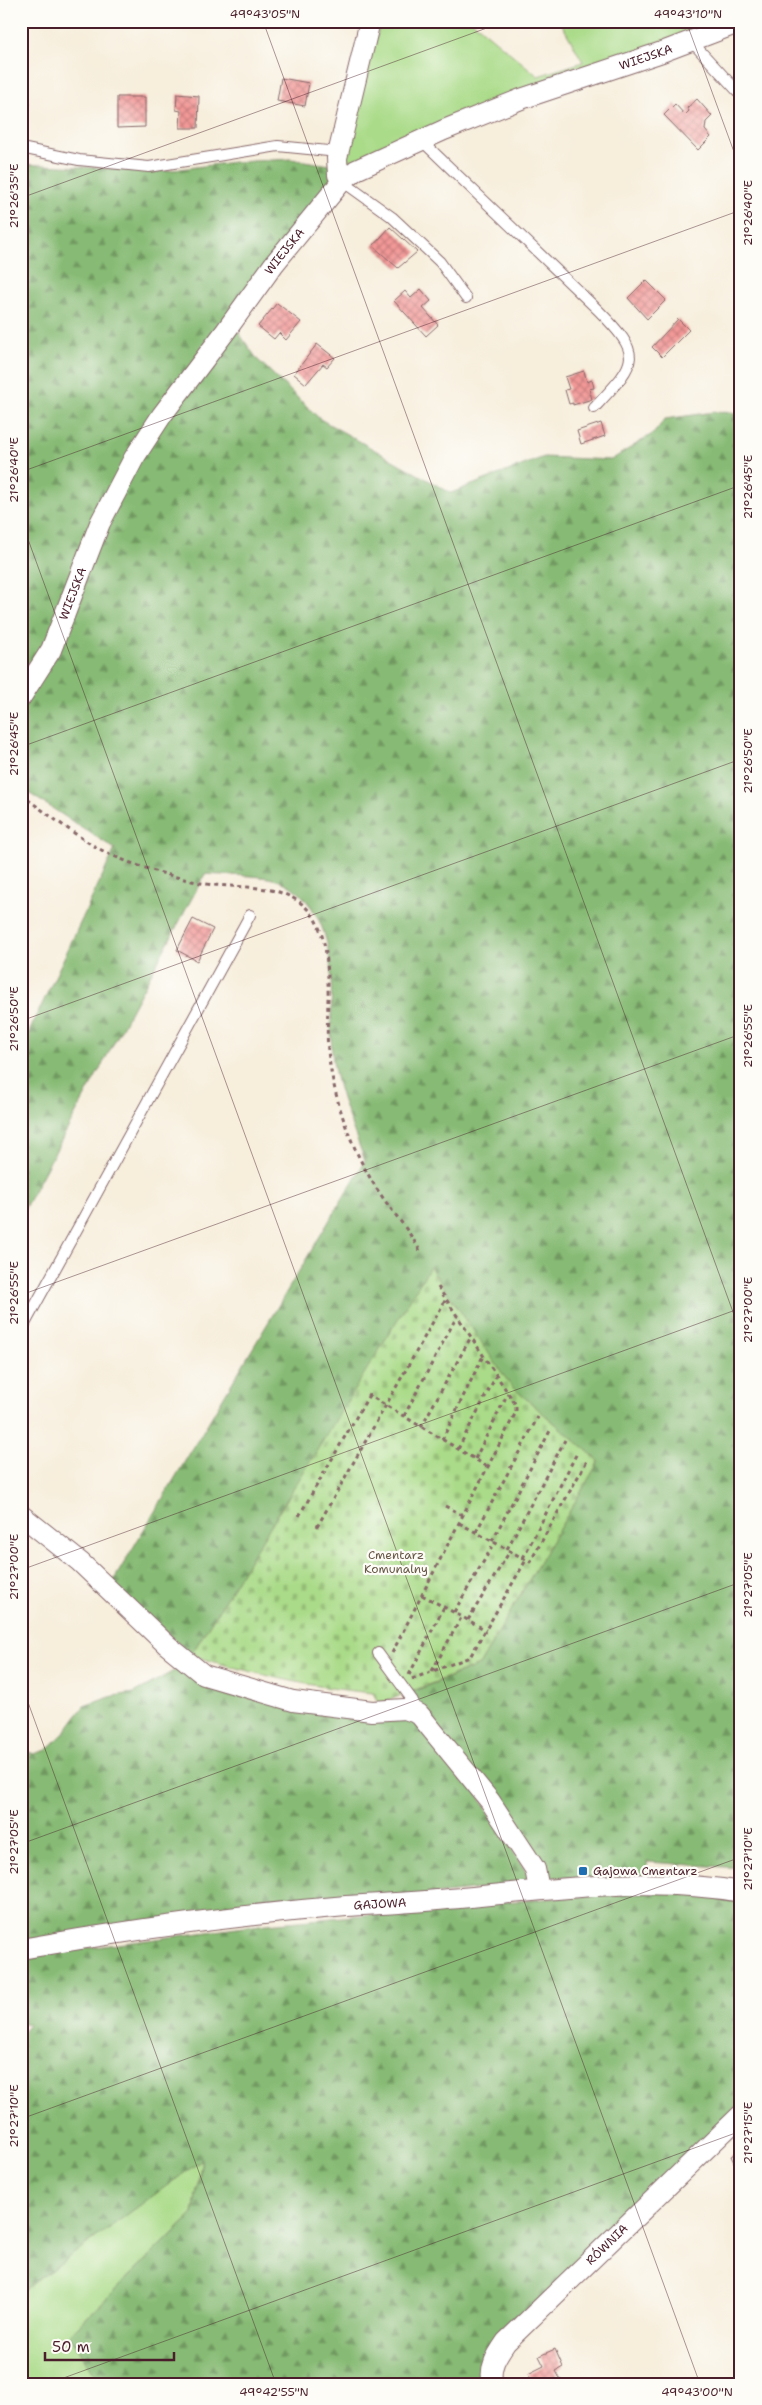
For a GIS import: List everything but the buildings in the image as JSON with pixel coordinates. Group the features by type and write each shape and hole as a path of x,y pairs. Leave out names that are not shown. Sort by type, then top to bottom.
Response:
{"street":[{"path":"342,181 336,168 338,152 370,21"},
{"name":"WIEJSKA","path":"21,697 51,650 100,523 134,458 162,415 274,264 342,181 356,170 421,140 521,100 691,42 741,22"},
{"path":"21,1515 80,1562 167,1645 204,1675 293,1701 372,1711 412,1710 424,1718 490,1801 535,1869 539,1889"},
{"name":"GAJOWA","path":"21,1949 272,1914 539,1889 655,1884 690,1885 741,1892"},
{"name":"RÓWNIA","path":"493,2384 491,2371 493,2364 506,2342 741,2116"}],"lane":[{"path":"691,42 741,96"},
{"path":"421,140 611,323 625,339 630,348 632,359 621,379 594,408"},
{"path":"21,148 79,160 149,167 278,146 338,152"},
{"path":"342,181 392,217 440,262 466,298"},
{"path":"21,1331 250,915"},
{"path":"378,1653 413,1701 412,1710"}],"path":[{"path":"21,795 106,852 193,882 266,888 288,896 308,910 321,934 326,953 328,1051 339,1102 352,1142 381,1195 420,1250"},
{"path":"386,1664 516,1412 516,1405 438,1287"},
{"path":"316,1527 446,1299"},
{"path":"404,1416 457,1316"},
{"path":"421,1427 471,1337"},
{"path":"442,1440 484,1356"},
{"path":"458,1449 496,1375"},
{"path":"475,1459 508,1393"},
{"path":"299,1516 368,1394 488,1467"},
{"path":"476,1532 538,1417"},
{"path":"454,1612 494,1542 551,1429"},
{"path":"468,1620 509,1550 565,1440"},
{"path":"444,1607 406,1681 470,1657 524,1559 577,1453"},
{"path":"459,1523 530,1562 588,1459"},
{"path":"445,1506 464,1514"},
{"path":"422,1595 486,1630"},
{"path":"432,1672 462,1616"}],"green space":[{"path":"381,21 472,21 538,76 583,62 560,21 733,21 357,165 342,162"},
{"path":"291,159 330,165 334,181 236,329 257,359 320,419 451,493 544,457 611,460 654,433 665,419 714,412 741,413 741,1868 647,1862 648,1875 595,1878 546,1877 412,1692 479,1665 599,1461 511,1386 430,1268 191,1655 112,1583 365,1161 345,1108 334,1066 331,1032 329,952 317,916 299,893 281,881 260,877 205,874 21,1215 21,1049 115,849 21,788 21,164 165,171 234,162"},
{"name":"Cmentarz Komunalny","path":"430,1267 511,1386 599,1461 479,1665 379,1704 373,1693 281,1679 191,1655"},
{"path":"183,1666 415,1722 472,1785 533,1883 21,1941 21,1749 34,1754 47,1750 64,1733 84,1706 113,1696 134,1693"},
{"path":"654,1891 741,1901 741,2108 510,2330 488,2384 101,2384 69,2335 193,2214 202,2160 21,2292 21,2034 29,2025 21,2022 21,1957 267,1924 503,1902"},
{"path":"202,2159 193,2214 69,2335 101,2384 21,2384 21,2292"}],"place":[{"name":"Gajowa Cmentarz","path":"583,1871"}]}
